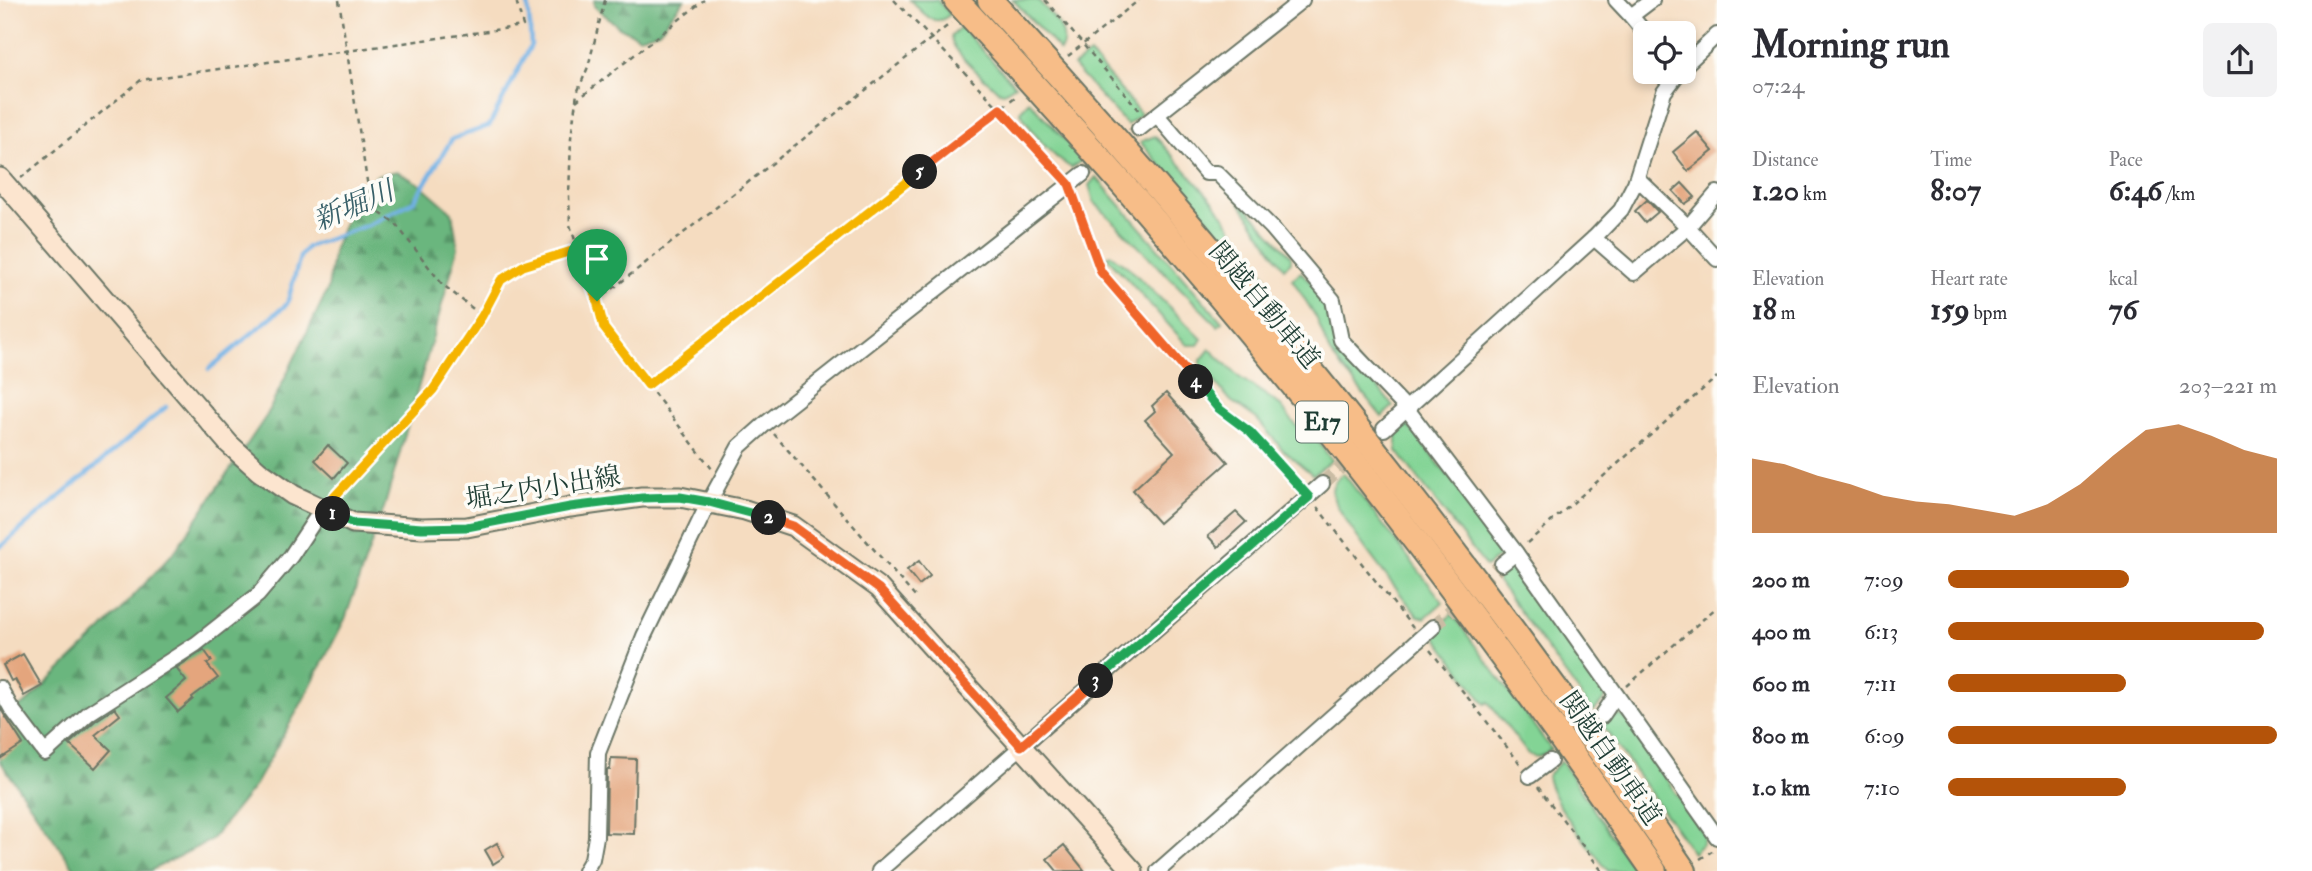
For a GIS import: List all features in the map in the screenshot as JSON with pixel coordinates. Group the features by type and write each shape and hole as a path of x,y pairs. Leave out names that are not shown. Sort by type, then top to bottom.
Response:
{"highway":[{"name":"関越自動車道","path":"990,0 1213,252 1369,443 1534,658 1689,867"},
{"name":"関越自動車道","path":"954,12 1195,267 1361,470 1519,679 1654,871"}],"main road":[{"name":"堀之内小出線","path":"4,183 229,444 259,471 293,495 353,523 467,527 512,516 642,498 680,497 759,514 793,526 879,589 1133,871"}],"street":[{"path":"1302,0 1148,122 1206,173 1217,173 1289,248 1333,300 1341,340 1407,409 1516,553 1717,837"},
{"path":"1616,0 1635,21"},
{"path":"1631,16 1652,0"},
{"path":"1696,55 1717,35"},
{"path":"1384,429 1594,238 1621,210 1637,178 1664,92 1670,84"},
{"path":"585,871 592,859 596,837 598,753 644,636 709,502 739,447 1083,174"},
{"path":"1637,178 1717,259"},
{"path":"1594,238 1634,273 1688,227 1717,193"},
{"path":"879,871 1322,484"},
{"path":"0,688 11,708 45,753 89,713 196,644 258,596 291,556 323,509"},
{"path":"1502,565 1516,553"},
{"path":"1158,871 1433,627"},
{"path":"1602,716 1616,695"},
{"path":"1530,776 1550,761"}],"path":[{"path":"340,0 372,207 395,223 442,284 482,316"},
{"path":"4,183 141,80 523,26 516,0"},
{"path":"605,0 588,67 576,101 571,138 570,225 604,328 721,480"},
{"path":"576,101 704,0"},
{"path":"894,0 1069,184 1101,272 1218,408 1250,432 1309,497 1602,871"},
{"path":"1045,0 1148,122"},
{"path":"1065,58 1139,0"},
{"path":"597,301 932,38 954,12"},
{"path":"648,385 1015,97"},
{"path":"323,509 433,390 482,316 501,280 523,266 577,249"},
{"path":"1516,553 1717,377"},
{"path":"765,424 916,598"},
{"path":"1616,695 1717,607"},
{"path":"1689,867 1717,847"}],"green space":[{"path":"594,0 684,0 659,31 639,37 619,27 594,6"},
{"path":"910,0 937,0 950,14 934,20"},
{"path":"1013,0 1038,0 1061,30 1063,44 1060,51"},
{"path":"961,27 1015,85 1004,92 998,91 963,58 951,37"},
{"path":"1090,54 1141,114 1127,125 1073,66"},
{"path":"1029,101 1083,159 1072,168 1049,150 1025,119 1020,111"},
{"path":"1155,136 1214,202 1269,281 1265,285 1140,142"},
{"path":"397,171 421,185 452,212 458,248 385,505 345,619 253,788 211,840 150,871 76,871 0,761 0,719 27,702 103,629 175,551 267,415 328,289 334,248 356,197 376,176"},
{"path":"1096,177 1222,322 1218,326 1094,202 1089,185"},
{"path":"1232,191 1291,256 1291,262 1284,268"},
{"path":"1110,254 1128,267 1202,339 1198,345 1187,345 1107,257"},
{"path":"1301,272 1324,295 1340,341 1393,406 1382,417 1330,353 1316,317 1292,279"},
{"path":"1210,349 1239,377 1279,404 1298,428 1307,428 1332,460 1313,475 1282,449 1257,419 1231,401 1201,366 1201,360"},
{"path":"1402,424 1407,424 1507,550 1486,567 1397,451 1397,437 1393,431"},
{"path":"1343,473 1443,602 1425,618 1418,616 1343,516 1332,491 1334,483"},
{"path":"1517,564 1605,687 1605,699 1593,712 1496,579 1511,565"},
{"path":"1452,614 1551,749 1538,757 1528,754 1488,702 1485,704 1441,644 1436,636 1437,628"},
{"path":"1620,715 1625,718 1705,836 1702,844 1693,853 1603,726 1611,718"},
{"path":"1561,761 1635,871 1608,871 1564,812 1547,776"}],"building":[{"path":"1697,132 1713,151 1688,171 1673,152"},
{"path":"1682,183 1695,197 1685,204 1673,191"},
{"path":"1647,200 1658,212 1645,223 1635,211"},
{"path":"1166,393 1228,462 1159,523 1133,490 1174,452 1145,420 1155,411 1152,406"},
{"path":"328,445 347,463 334,478 315,460"},
{"path":"1236,512 1246,522 1218,547 1208,536"},
{"path":"919,561 930,576 919,585 907,570"},
{"path":"204,650 212,661 207,664 218,678 192,697 178,712 166,698 186,681 176,668"},
{"path":"23,654 42,686 24,696 15,679 11,681 3,665"},
{"path":"0,708 23,744 0,759"},
{"path":"115,708 120,715 95,735 111,750 95,768 69,744"},
{"path":"611,758 636,759 634,834 606,833 607,770 610,770"},
{"path":"497,843 504,857 493,864 485,850"},
{"path":"1064,845 1085,871 1057,871 1047,859"}],"waterway":[{"name":"新堀川","path":"209,369 287,304 300,257 307,247 368,225 414,201 452,139 489,126 531,45 528,0"},
{"name":"新堀川","path":"0,547 166,407"}],"tunnel":[{"path":"1083,174 1139,129"},
{"path":"1322,484 1355,454"},
{"path":"1433,627 1502,564"}],"route":[{"path":"1000,109 1069,184 1101,272 1218,408 1250,432 1309,497 1021,746 879,589 793,526 759,514 680,497 642,498 512,516 467,527 422,528 353,523 323,509 433,390 482,316 501,280 523,266 578,249 597,301 604,328 648,385 1000,109"}]}
